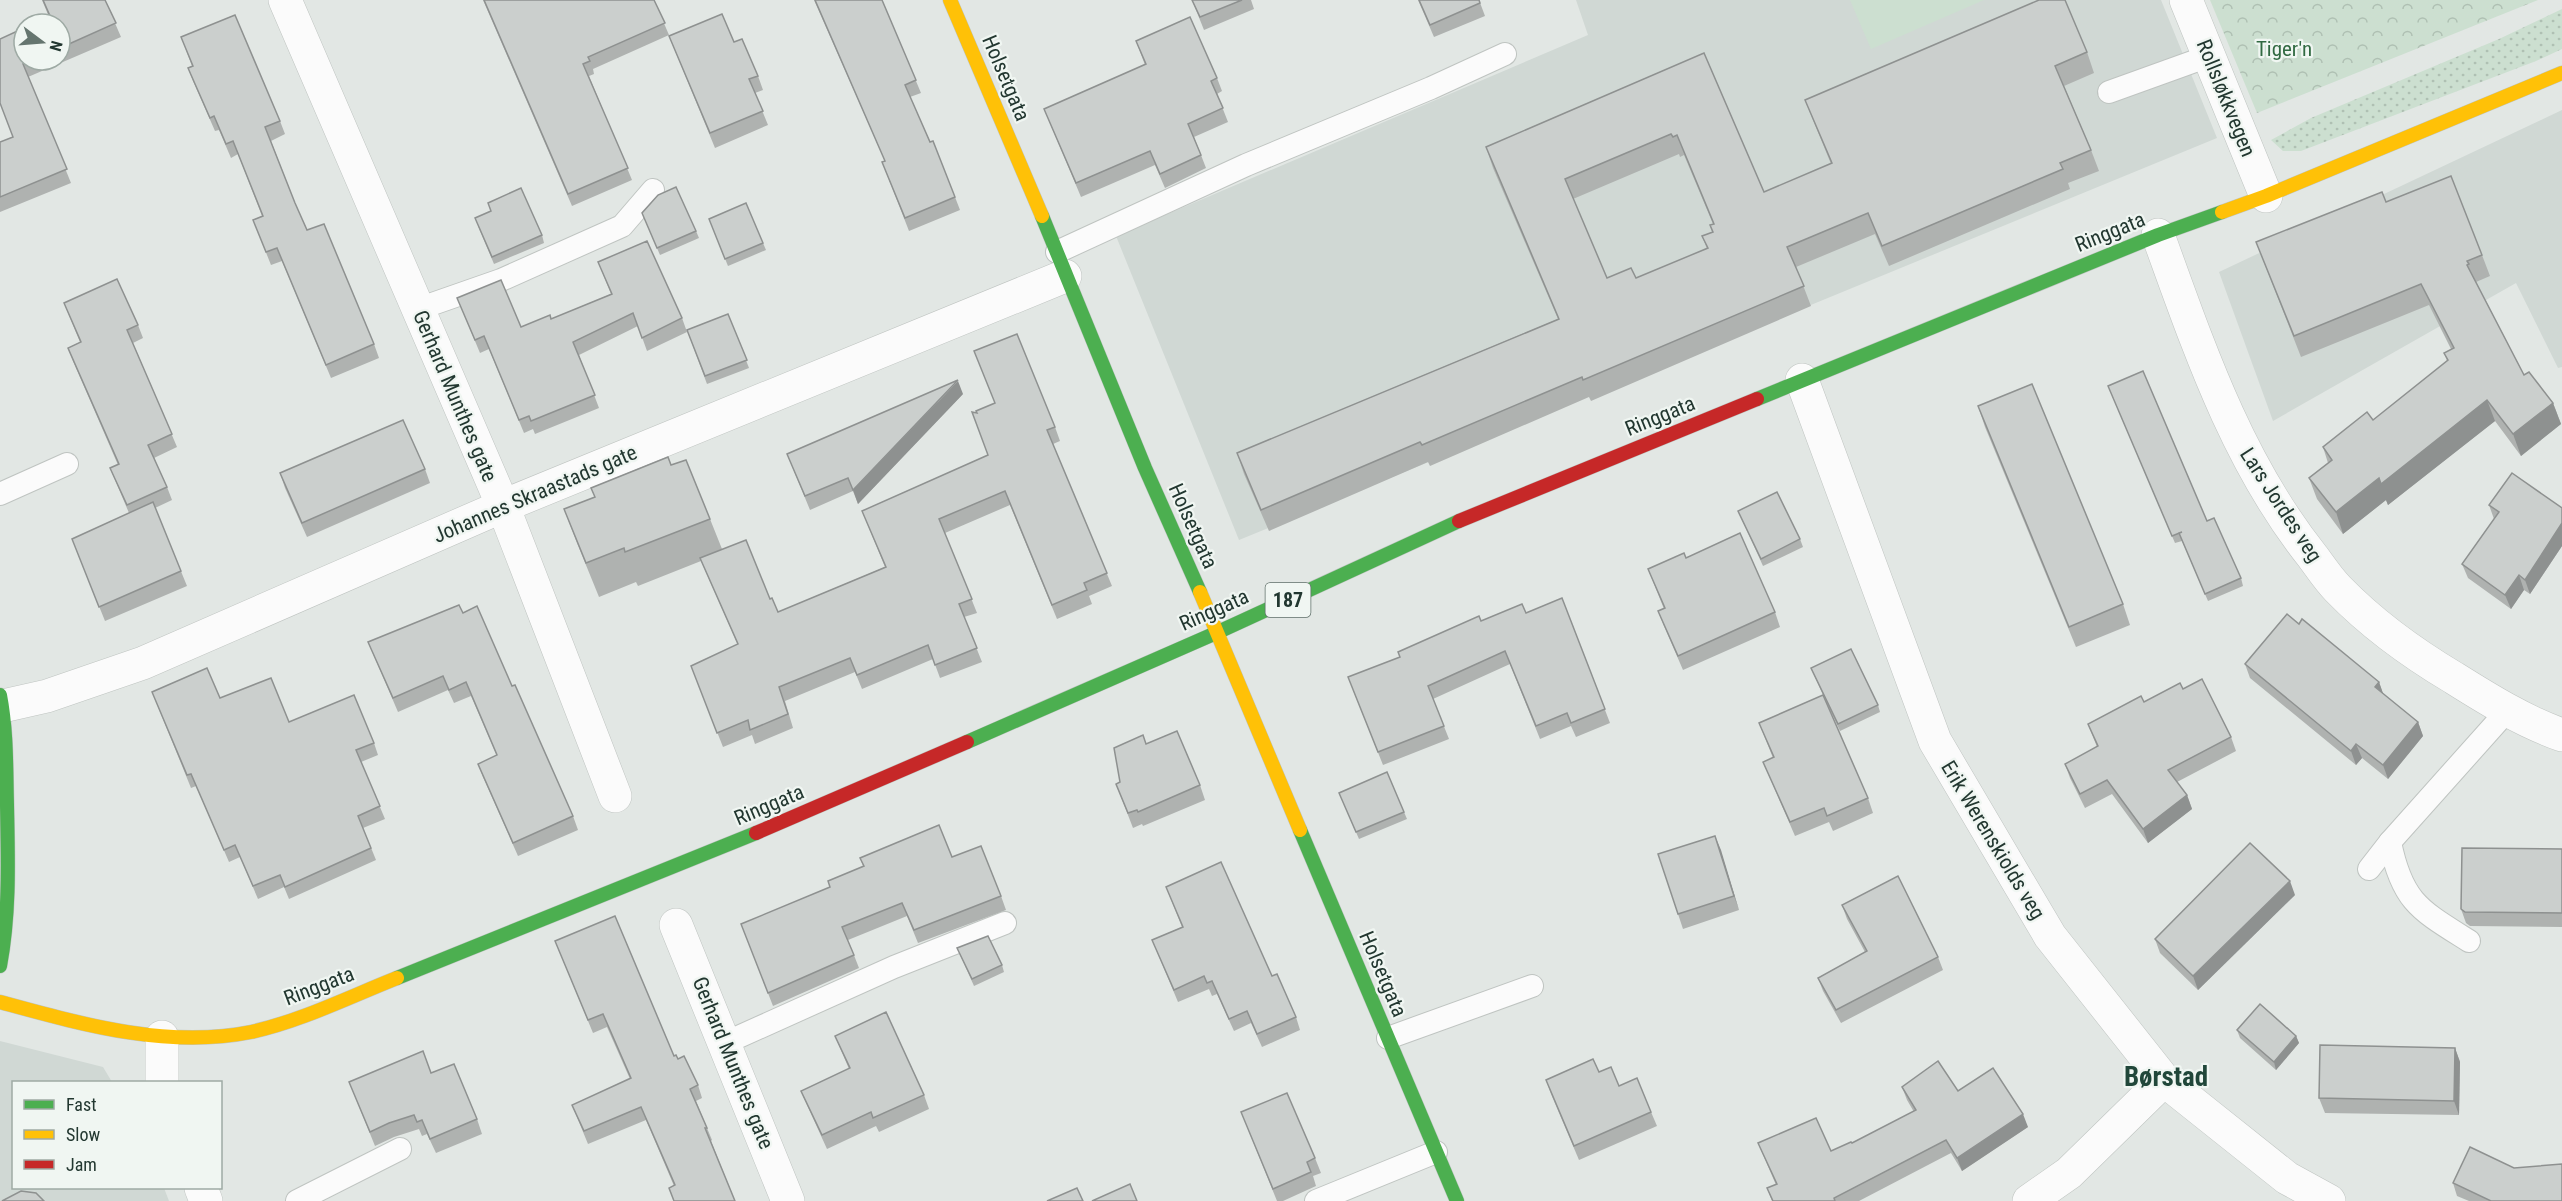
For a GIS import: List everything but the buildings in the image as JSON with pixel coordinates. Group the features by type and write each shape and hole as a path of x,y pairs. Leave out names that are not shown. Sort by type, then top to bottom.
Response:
{"main road":[{"name":"Holsetgata","path":"950,0 1457,1201"},
{"name":"Ringgata","path":"0,1002 115,1032 162,1037 249,1032 315,1011 796,818 1216,633 1435,531 2158,235 2266,196 2562,73"},
{"path":"0,966 5,944 9,884 8,755 1,701"},
{"path":"0,812 7,798"}],"street":[{"name":"Gerhard Munthes gate","path":"285,0 503,506 615,796"},
{"name":"Rollsløkkvegen","path":"2185,1 2266,196"},
{"name":"Lars Jordes veg","path":"2158,235 2222,405 2257,474 2294,534 2338,588 2385,632 2507,711 2562,735"},
{"name":"Johannes Skraastads gate","path":"1,701 47,696 143,663 1061,264"},
{"name":"Erik Werenskiolds veg","path":"1802,380 1935,741 2050,936 2164,1080 2287,1178 2328,1201"},
{"name":"Gerhard Munthes gate","path":"676,926 788,1201"},
{"path":"162,1037 162,1081"},
{"path":"2029,1201 2070,1173 2164,1080"}],"lane":[{"path":"1061,264 1246,165 1431,88 1505,54"},
{"path":"2109,92 2209,56"},
{"path":"418,309 501,280 622,226 653,190"},
{"path":"0,494 67,464"},
{"path":"2369,869 2390,842 2507,711"},
{"path":"2390,842 2400,878 2411,899 2430,916 2469,941"},
{"path":"725,1043 894,967 1005,923"},
{"path":"1388,1038 1532,986"},
{"path":"297,1201 400,1149"},
{"path":"1316,1201 1436,1152"}],"shaded area":[{"path":"1576,0 2161,0 2217,138 1239,540 1116,236 1588,35"},
{"path":"2562,110 2562,367 2558,368 2516,283 2273,421 2219,272"},
{"path":"0,1041 103,1067 111,1081 12,1081 12,1189 164,1189 169,1201 0,1201"}],"green space":[{"path":"1850,0 1984,0 1871,49"},
{"name":"Tiger'n","path":"2210,0 2538,0 2257,113"},
{"path":"2562,9 2562,49 2536,61 2301,151 2283,151 2271,140 2311,118 2499,39"}],"traffic: fast":[{"path":"1757,399 2158,235 2222,212"},
{"path":"1042,216 1145,468 1200,592"},
{"path":"967,742 1216,633 1459,521"},
{"path":"0,695 6,750 8,865 7,906 0,966"},
{"path":"1300,830 1457,1201"},
{"path":"397,978 756,833"}],"traffic: slow":[{"path":"950,0 1042,216"},
{"path":"2222,212 2266,196 2562,73"},
{"path":"1200,592 1300,830"},
{"path":"0,1002 124,1032 188,1038 251,1032 288,1022 397,978"}],"traffic: jam":[{"path":"1459,521 1757,399"},
{"path":"756,833 967,742"}],"district":[{"name":"Børstad","path":"2166,1077"}]}
